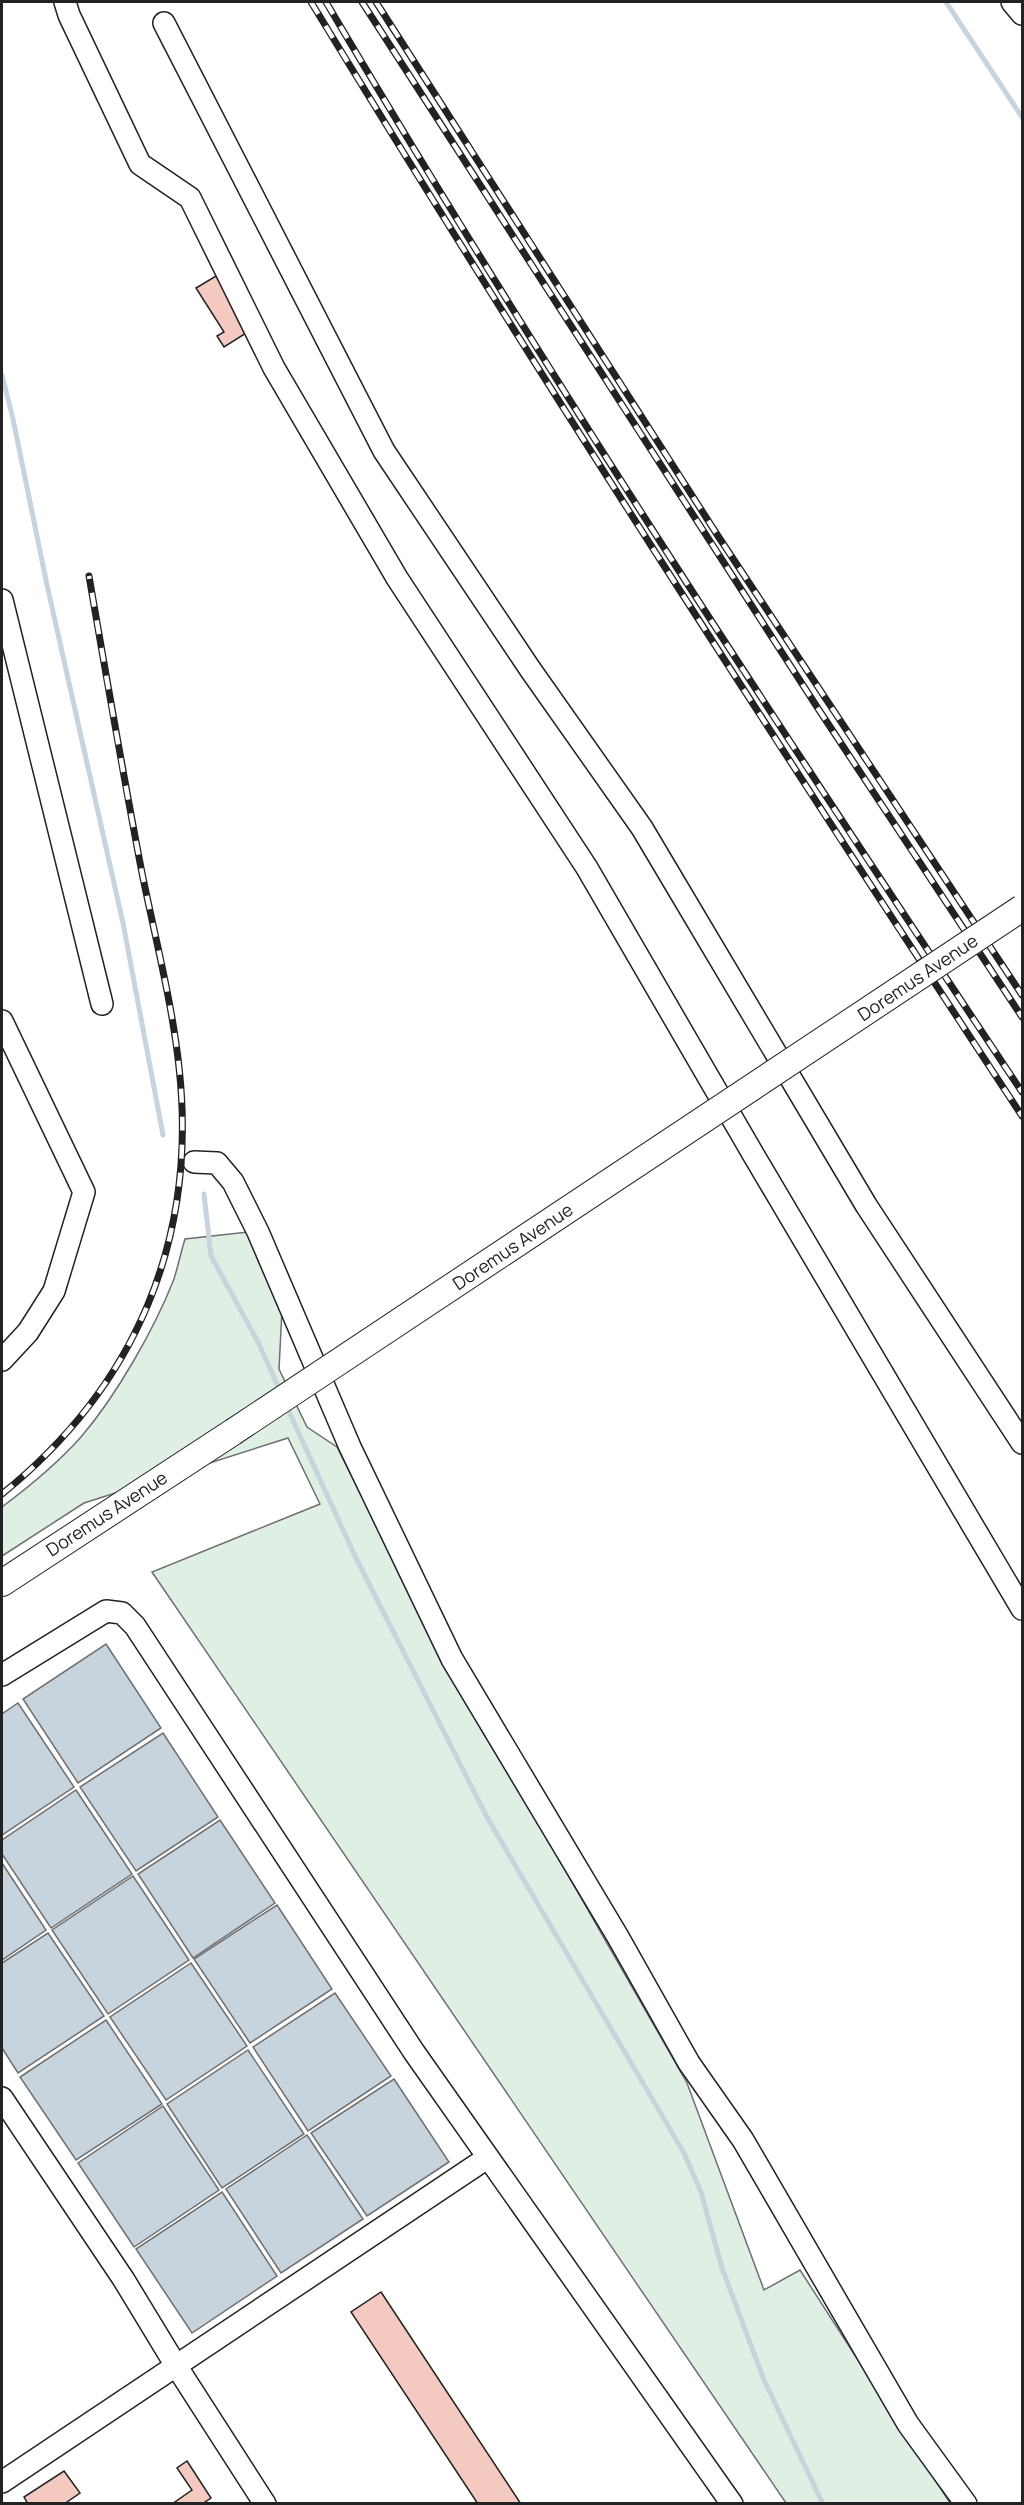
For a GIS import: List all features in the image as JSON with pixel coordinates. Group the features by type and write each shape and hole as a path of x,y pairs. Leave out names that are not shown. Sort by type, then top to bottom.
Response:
{"main road":[{"name":"Doremus Avenue","path":"2,1583 1023,908"}],"lane":[{"path":"65,2 69,15 140,164 190,198 274,368 386,558 587,868 753,1154 1023,1609"},
{"path":"1012,2 1023,14"},
{"path":"164,23 384,451 530,669 642,828 866,1204 1023,1443"},
{"path":"2,600 102,1004"},
{"path":"2,1021 84,1192 54,1291 28,1332 2,1360"},
{"path":"194,1162 217,1163 233,1182 258,1232 350,1447 452,1659 618,1937 689,2063 743,2140 908,2424 966,2504"},
{"path":"2,1675 106,1611 122,1613 135,1626 414,2052 732,2504"},
{"path":"2,2098 124,2280 265,2504"},
{"path":"2,2482 175,2364 487,2158"}],"green space":[{"path":"248,1232 282,1310 279,1369 307,1427 337,1447 450,1669 687,2083 764,2290 800,2270 950,2503 786,2503 152,1572 320,1504 288,1438 84,1503 2,1556 2,1507 33,1483 81,1437 107,1402 133,1362 166,1299 185,1239"}],"shaded area":[{"path":"106,1644 161,1728 78,1783 23,1699"},
{"path":"18,1703 74,1787 2,1835 2,1714"},
{"path":"163,1733 218,1817 136,1871 80,1787"},
{"path":"76,1790 132,1874 51,1928 2,1854 2,1840"},
{"path":"220,1820 275,1903 193,1958 138,1874"},
{"path":"2,1863 46,1930 2,1960"},
{"path":"133,1876 189,1960 108,2014 52,1930"},
{"path":"277,1905 332,1989 250,2043 194,1959"},
{"path":"48,1933 104,2016 18,2073 2,2048 2,1963"},
{"path":"191,1963 247,2046 166,2100 110,2017"},
{"path":"335,1993 391,2076 308,2131 253,2047"},
{"path":"106,2020 162,2104 76,2160 20,2077"},
{"path":"248,2050 304,2134 222,2188 167,2104"},
{"path":"394,2079 449,2162 367,2216 311,2133"},
{"path":"163,2106 219,2190 134,2247 78,2163"},
{"path":"307,2135 363,2219 281,2273 226,2189"},
{"path":"222,2192 277,2276 192,2333 136,2249"}],"building":[{"path":"216,276 251,330 224,347 217,336 224,332 196,288"},
{"path":"381,2292 521,2504 478,2504 351,2312"},
{"path":"187,2461 211,2498 202,2504 172,2504 192,2490 177,2468"},
{"path":"64,2471 80,2493 64,2504 28,2504 24,2497"}],"waterway":[{"path":"946,2 1022,117"},
{"path":"2,375 123,923 163,1135"},
{"path":"204,1194 211,1256 258,1342 280,1391"},
{"path":"286,1405 355,1556 488,1819 684,2153 701,2192 722,2268 764,2380 823,2504"}],"railway":[{"path":"311,2 397,143 662,562 1022,1116"},
{"path":"326,2 409,141 666,552 1022,1092"},
{"path":"362,2 819,710 1022,1017"},
{"path":"376,2 718,536 1022,995"},
{"path":"2,1494 49,1452 89,1406 122,1357 148,1304 167,1249 178,1191 182,1130 176,1043 135,836 89,576"}]}
